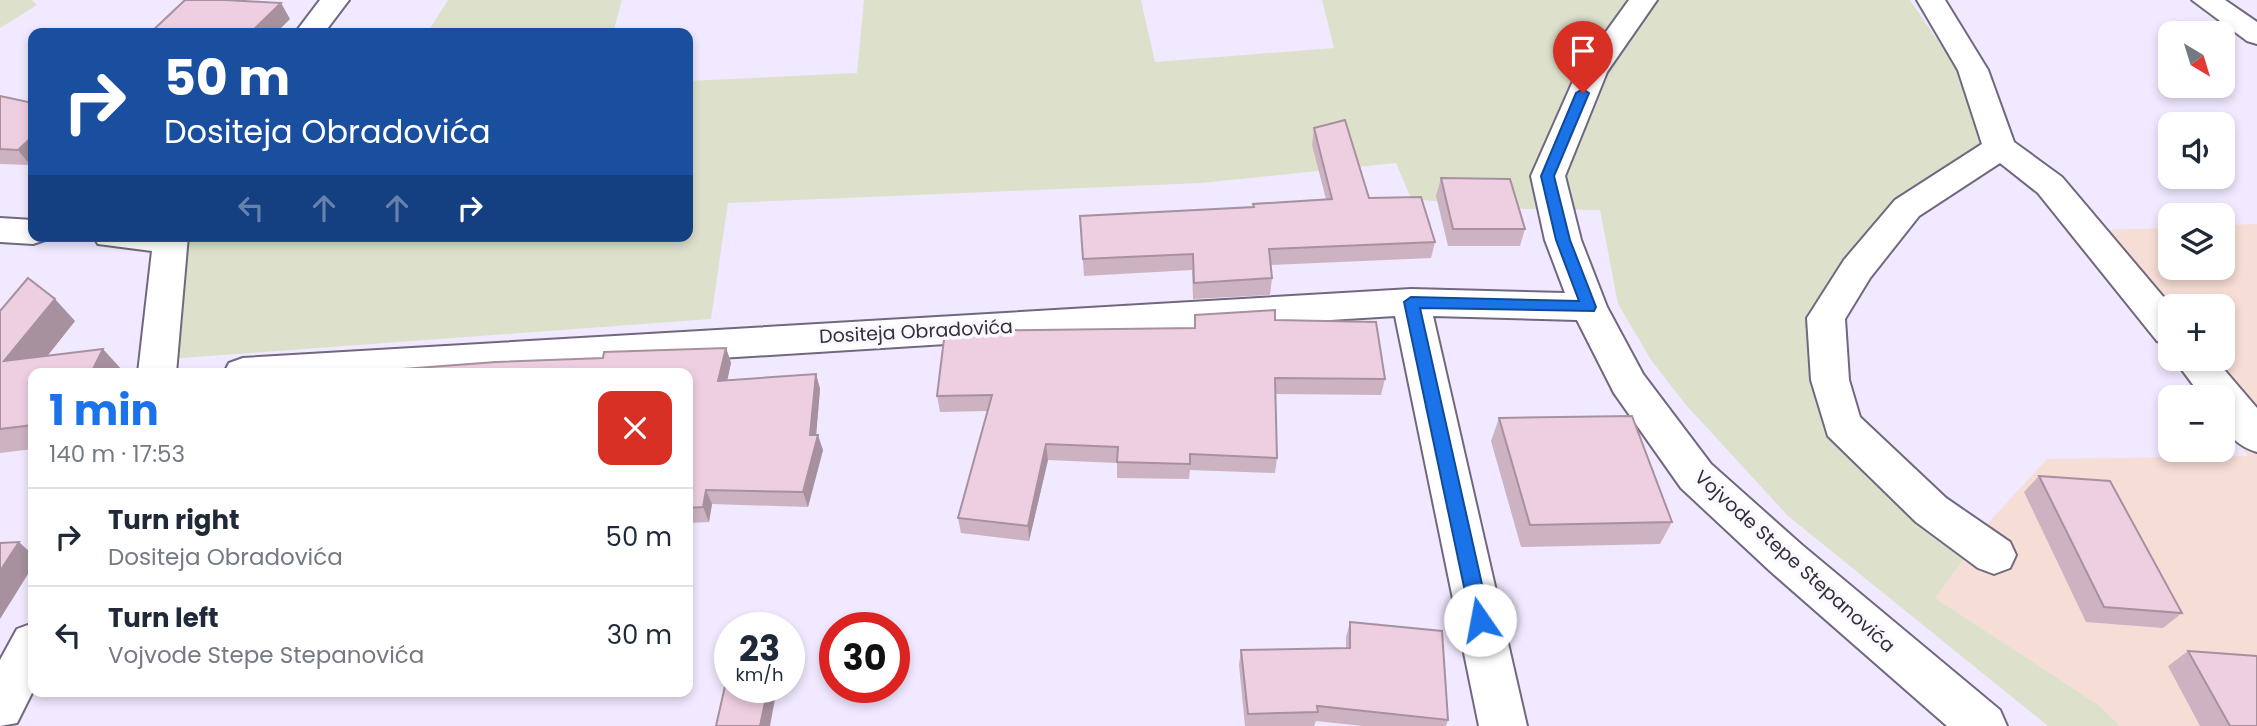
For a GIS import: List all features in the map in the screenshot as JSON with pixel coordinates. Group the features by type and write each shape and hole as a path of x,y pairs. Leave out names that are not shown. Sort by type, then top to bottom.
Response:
{"street":[{"path":"313,28 335,0"},
{"name":"Vojvode Stepe Stepanovića","path":"1643,0 1592,72 1548,176 1563,240 1588,307 1628,383 1696,476 1786,558 1983,726"},
{"path":"1931,0 1959,42 1995,124 1999,146 2050,185 2158,316"},
{"path":"2206,0 2257,35"},
{"path":"1994,555 1931,510 1842,425 1830,380 1826,318 1857,269 1907,208 1984,160 1999,146"},
{"path":"0,230 28,232"},
{"path":"158,368 171,242"},
{"path":"1411,302 1503,726"},
{"name":"Dositeja Obradovića","path":"325,368 1411,302 1588,307"},
{"path":"2203,371 2257,436"},
{"path":"0,707 28,654"}],"shaded area":[{"path":"2257,224 2257,726 2120,726 2100,706 1935,598 1991,520 2047,459 2158,457 2158,462 2235,462 2235,456 2248,456 2235,438 2235,385 2192,385 2181,371 2235,371 2235,294 2158,294 2158,343 2065,231 2158,228 2158,280 2235,280 2235,225"}],"green space":[{"path":"0,0 32,0 37,5 0,28"},
{"path":"448,0 622,0 614,28 430,28"},
{"path":"864,0 1141,0 1155,62 1334,48 1322,0 1910,0 1995,124 1999,146 1907,208 1826,318 1842,425 1976,542 1935,598 2100,706 2120,726 2048,726 1788,516 1686,405 1651,360 1618,304 1600,210 1527,209 1411,199 1396,163 1201,183 728,203 711,319 168,359 179,251 185,242 693,242 693,81 857,73"}],"building":[{"path":"185,0 281,3 255,28 155,28"},
{"path":"0,96 28,102 28,141 18,150 0,149"},
{"path":"1345,120 1369,198 1421,197 1435,242 1269,249 1272,278 1194,283 1193,254 1083,259 1080,216 1254,207 1253,204 1332,199 1314,128"},
{"path":"1441,178 1510,179 1525,229 1453,229"},
{"path":"28,278 55,299 4,361 103,349 94,368 28,368 28,426 0,429 0,311"},
{"path":"1275,310 1275,320 1376,322 1385,379 1275,378 1277,458 1190,454 1190,464 1117,462 1118,447 1046,444 1028,526 958,518 992,395 937,396 945,331 1195,328 1195,315"},
{"path":"726,348 718,381 816,374 810,435 818,435 803,492 706,490 703,507 693,508 693,368 416,368 603,358 604,352"},
{"path":"1632,416 1672,522 1530,525 1499,418"},
{"path":"2039,476 2110,481 2182,613 2104,607"},
{"path":"19,542 0,571 0,543"},
{"path":"1350,622 1442,631 1448,720 1317,706 1318,712 1248,714 1241,650 1350,648"},
{"path":"2188,651 2257,656 2257,726 2230,726"},
{"path":"721,703 765,703 760,726 716,726"}],"route":[{"path":"1480,620 1411,302 1588,307 1563,240 1548,176 1583,93"}]}
